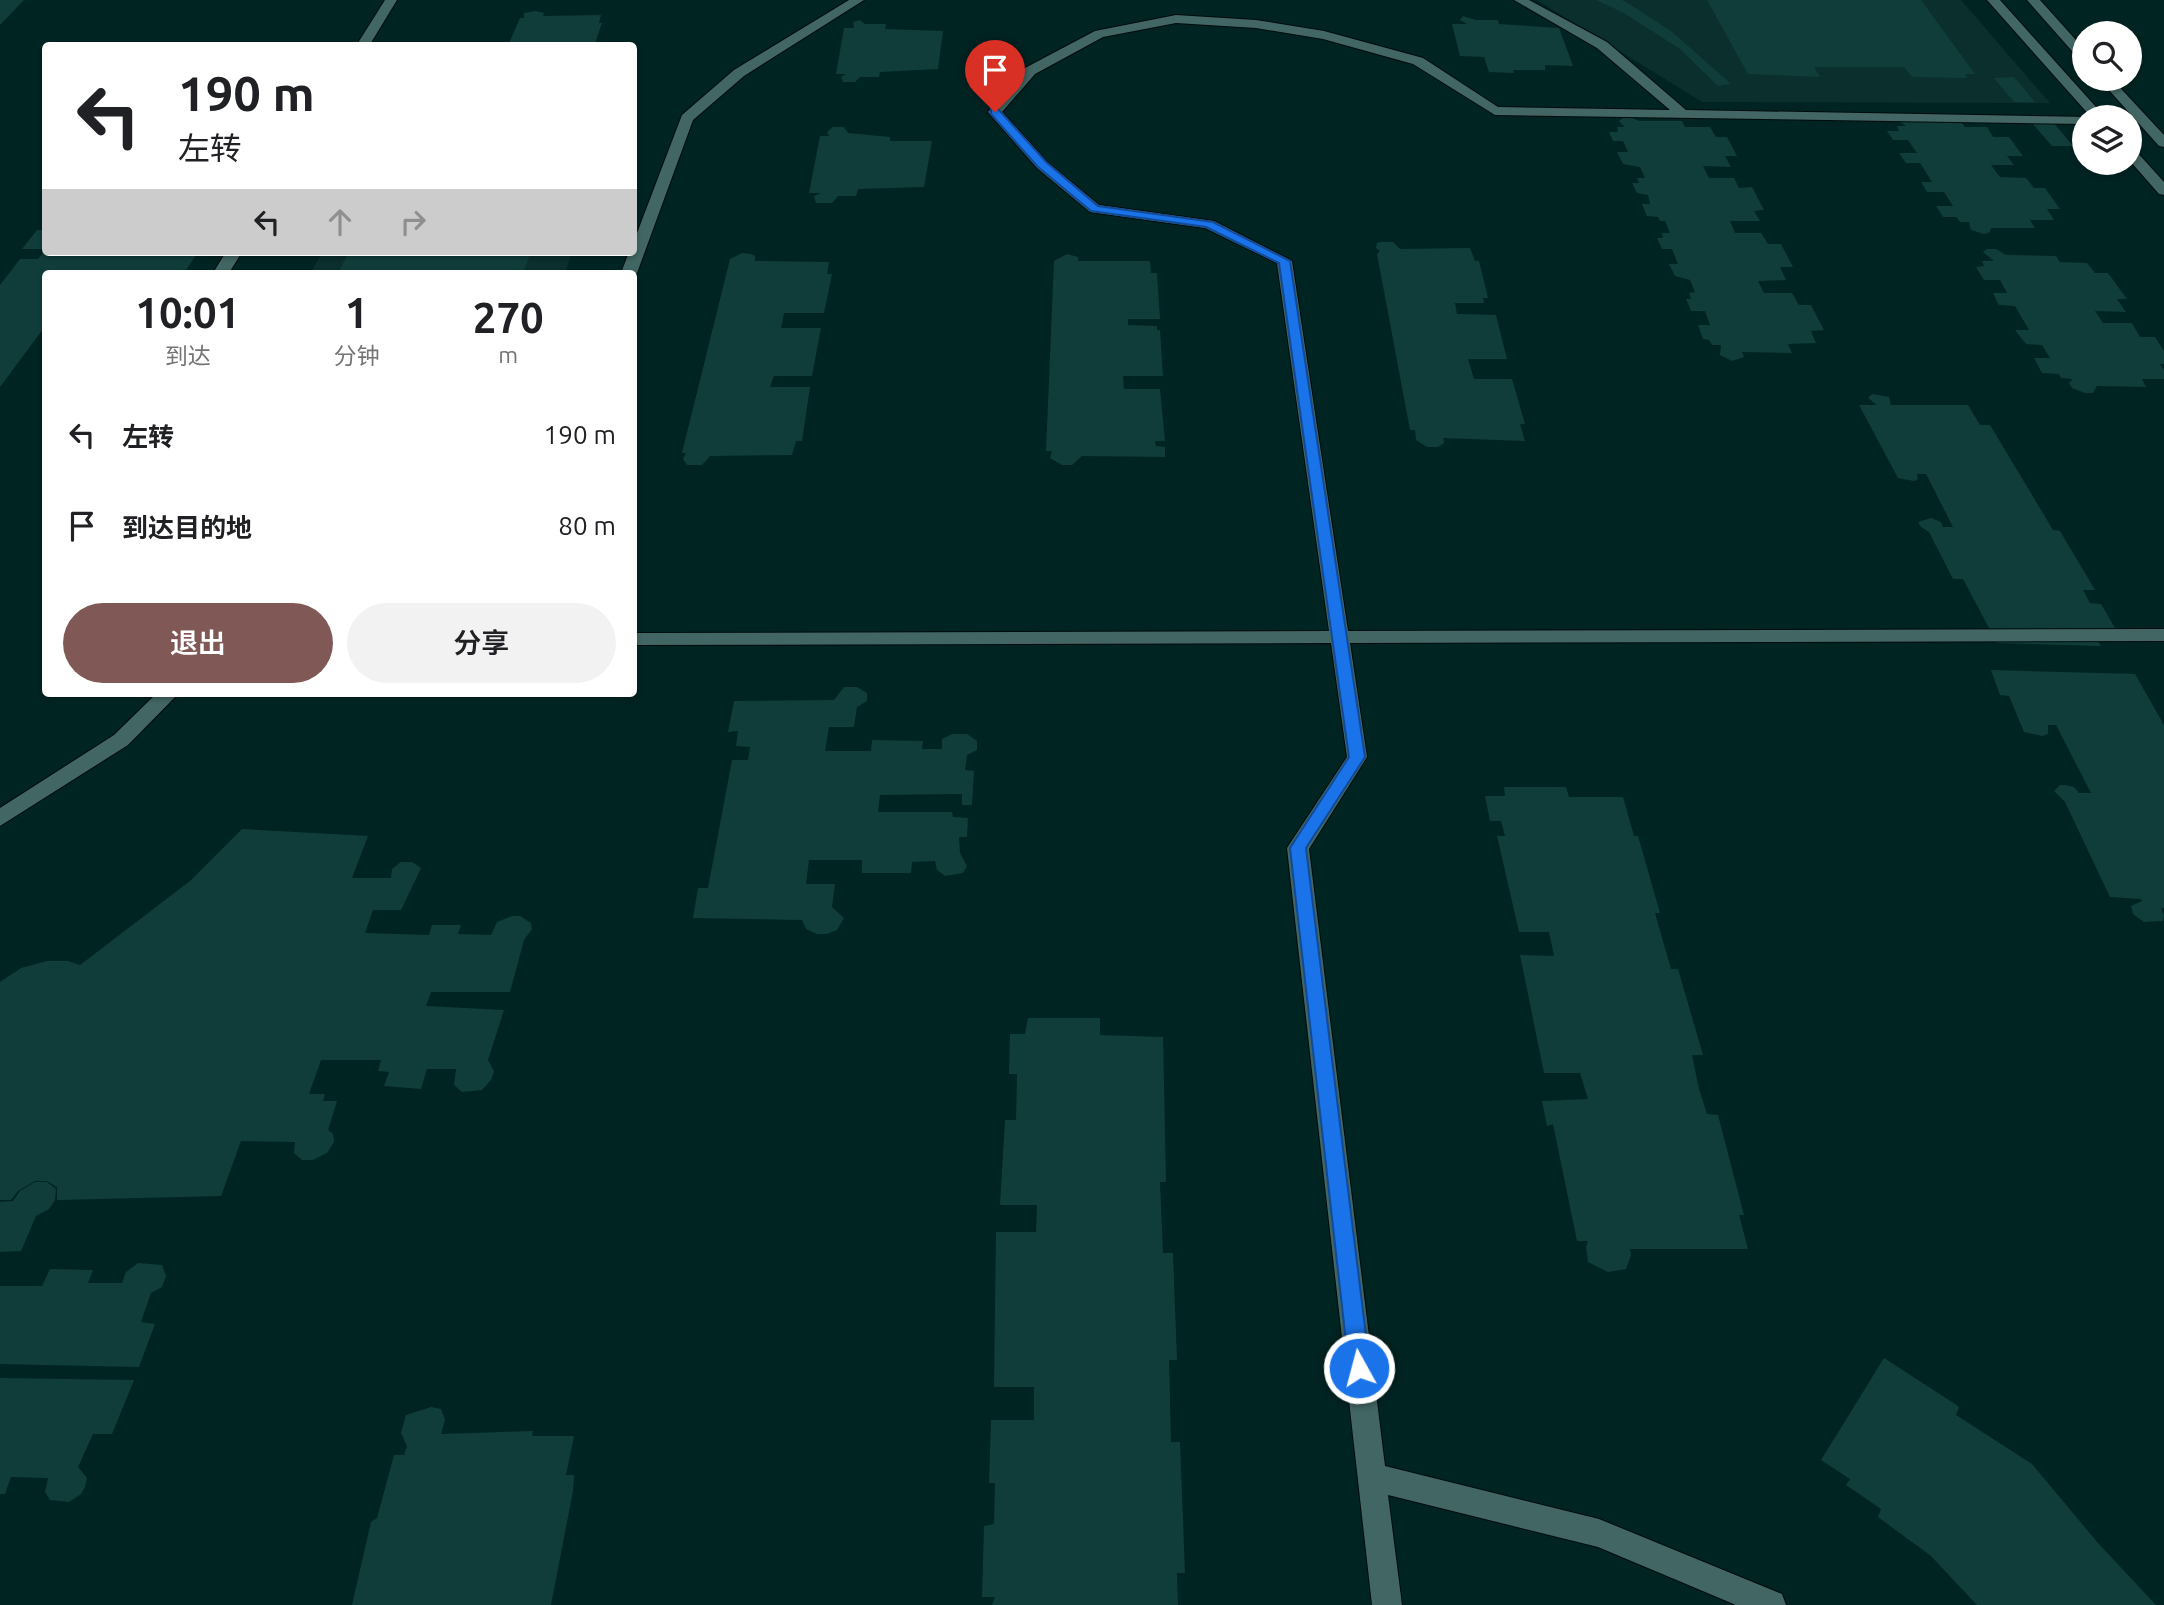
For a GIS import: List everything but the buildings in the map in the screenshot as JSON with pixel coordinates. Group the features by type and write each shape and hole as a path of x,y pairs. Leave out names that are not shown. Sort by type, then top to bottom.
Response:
{"street":[{"path":"364,42 390,0"},
{"path":"637,252 687,118 739,73 858,0"},
{"path":"1520,0 1602,46 1684,115"},
{"path":"1993,0 2087,105"},
{"path":"2033,0 2072,43"},
{"path":"1387,1605 1298,848 1357,757 1284,261 1209,224 1095,209 1042,165 995,112 1030,71 1099,34 1176,19 1256,24 1324,35 1418,61 1495,111 2072,120"},
{"path":"2116,91 2164,143"},
{"path":"2142,166 2164,191"},
{"path":"637,639 2164,635"},
{"path":"0,818 121,740 165,697"},
{"path":"1372,1477 1599,1533 1771,1605"}],"shaded area":[{"path":"1537,0 1961,0 2050,103 1702,102"},
{"path":"321,256 571,256 566,270 312,270"}],"route":[{"path":"995,112 1042,165 1095,209 1209,224 1284,261 1357,757 1298,848 1359,1368"}]}
